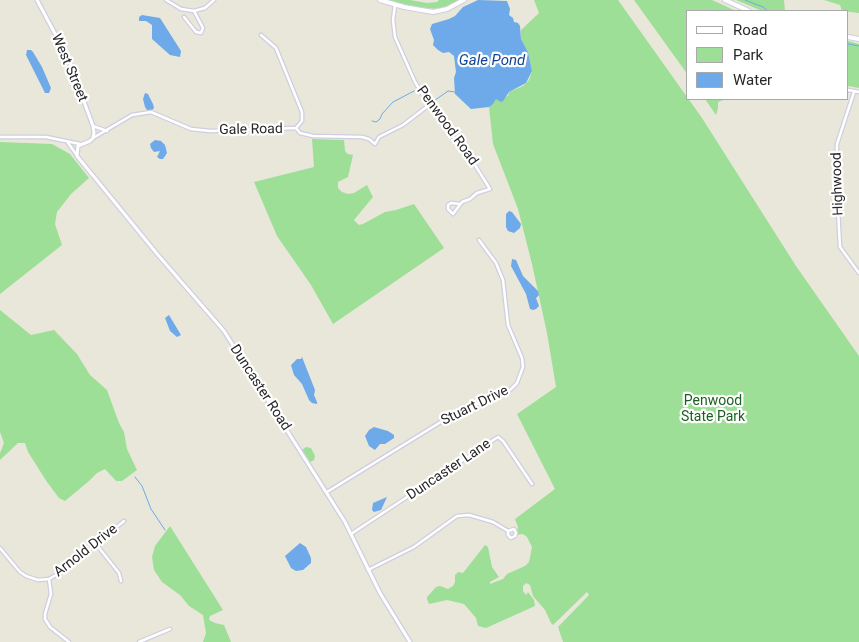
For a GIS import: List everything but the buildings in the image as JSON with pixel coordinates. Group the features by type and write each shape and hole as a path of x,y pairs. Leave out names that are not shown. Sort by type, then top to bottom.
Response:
{"main road":[{"path":"380,0 426,11 440,11 453,7 464,0"},
{"path":"725,0 747,10"}],"street":[{"name":"West Street","path":"37,0 68,58 93,126 93,138"},
{"path":"166,0 181,9 194,12 205,8 214,0"},
{"name":"Penwood Road","path":"395,5 393,20 395,37 415,82 429,105 473,163 490,189 477,193 460,204"},
{"path":"184,17 196,32 201,33 204,28 194,12"},
{"name":"Gale Road","path":"93,138 132,115 150,112 191,129 212,131 288,130 296,128 302,121 302,112 276,48 261,36"},
{"path":"849,90 859,92"},
{"name":"Highwood","path":"854,92 837,144 836,173 840,247 859,273"},
{"path":"296,128 300,133 312,136 362,137 369,139 375,144 379,137 407,123 429,105"},
{"path":"93,126 107,130"},
{"path":"0,137 46,137 81,144 93,138"},
{"name":"Duncaster Road","path":"67,142 158,255 219,325 327,492 389,608 410,642"},
{"path":"77,156 77,151 81,144"},
{"path":"451,203 460,204 454,214 449,211 448,206 451,203"},
{"name":"Stuart Drive","path":"327,492 444,420 469,406 506,394 517,383 523,367 522,358 508,325 503,280 496,263 480,240"},
{"name":"Duncaster Lane","path":"351,534 498,437 501,438 532,484"},
{"path":"368,570 414,547 457,516 469,515 498,524 508,531"},
{"name":"Arnold Drive","path":"0,548 20,572 26,576 38,580 49,579 63,571 124,521"},
{"path":"96,544 119,573 121,581"},
{"path":"49,579 51,594 45,618 50,627 69,642"},
{"path":"139,642 149,640 170,629"}],"green space":[{"path":"388,0 410,0 427,3 439,0 460,0 446,8 439,9 413,7"},
{"name":"Penwood State Park","path":"534,0 618,0 686,96 686,100 689,100 702,118 796,266 859,356 859,642 563,642 558,627 589,595 587,592 553,625 545,610 533,596 530,585 526,583 523,586 523,591 526,595 528,592 534,600 535,606 486,628 478,626 476,618 464,604 447,600 429,604 427,597 436,587 440,586 448,589 453,586 455,575 458,572 463,573 485,545 488,547 492,567 499,577 490,582 490,584 525,566 529,562 532,547 527,537 523,534 516,535 518,527 515,519 555,489 517,414 556,387 547,333 532,264 518,209 493,144 489,107 496,99 508,96 509,92 523,86 529,80 532,71 528,52 521,39 521,30 539,13"},
{"path":"634,0 712,0 734,10 686,10 686,72"},
{"path":"736,0 784,0 785,10 760,10"},
{"path":"824,0 859,0 859,13 842,10 840,5"},
{"path":"849,41 859,44 859,88 849,86"},
{"path":"706,100 723,100 718,102 716,115"},
{"path":"312,139 344,140 345,151 353,155 348,177 338,182 338,188 348,194 354,193 367,185 373,197 354,220 359,225 385,212 414,204 444,248 333,324 311,285 277,236 254,182 314,167"},
{"path":"0,142 52,144 70,154 89,178 71,194 57,212 55,224 62,245 0,294"},
{"path":"0,310 31,335 54,330 77,354 90,375 107,390 124,432 127,449 137,470 122,481 116,481 105,469 97,473 65,501 59,498 47,482 28,452 25,443 18,443 0,460 0,453 4,443 0,432"},
{"path":"306,447 311,448 315,456 314,460 310,462 302,450"},
{"path":"170,526 223,610 210,616 209,620 224,625 231,642 203,642 206,633 203,615 189,606 180,595 162,582 154,570 152,557 155,546"}],"water":[{"name":"Gale Pond","path":"478,0 507,1 510,9 509,15 520,26 521,39 528,52 532,71 526,83 509,92 503,101 501,102 496,99 489,107 471,109 455,94 454,78 456,72 454,56 449,52 443,53 433,45 434,40 430,29 432,24 455,16 463,7"},
{"path":"142,15 160,18 181,51 180,57 170,55 152,39 152,25 146,21 139,21 139,17"},
{"path":"27,50 33,52 42,67 51,88 49,93 45,93 26,55"},
{"path":"145,93 148,94 153,104 154,108 152,110 147,110 145,107 143,99"},
{"path":"155,140 161,141 165,145 167,153 163,159 157,157 160,151 154,152 151,148 150,144"},
{"path":"509,211 512,212 521,224 520,228 514,233 508,231 506,227 506,214"},
{"path":"512,259 516,260 523,276 538,291 539,295 536,298 539,306 536,309 530,309 526,294 511,266"},
{"path":"169,315 181,335 177,337 170,331 165,318"},
{"path":"302,357 315,390 314,395 317,404 309,400 302,384 294,375 291,365"},
{"path":"374,427 394,435 394,438 385,444 380,444 375,450 369,446 365,436"},
{"path":"387,497 381,510 374,512 372,510 373,503"},
{"path":"300,543 306,547 311,563 303,570 296,571 291,568 285,556"}],"waterway":[{"path":"745,0 767,10"},
{"path":"849,44 859,46"},
{"path":"372,121 376,122 380,119 393,102 416,90"},
{"path":"431,103 448,91 455,92"},
{"path":"135,477 142,486 151,509 165,530"}]}
